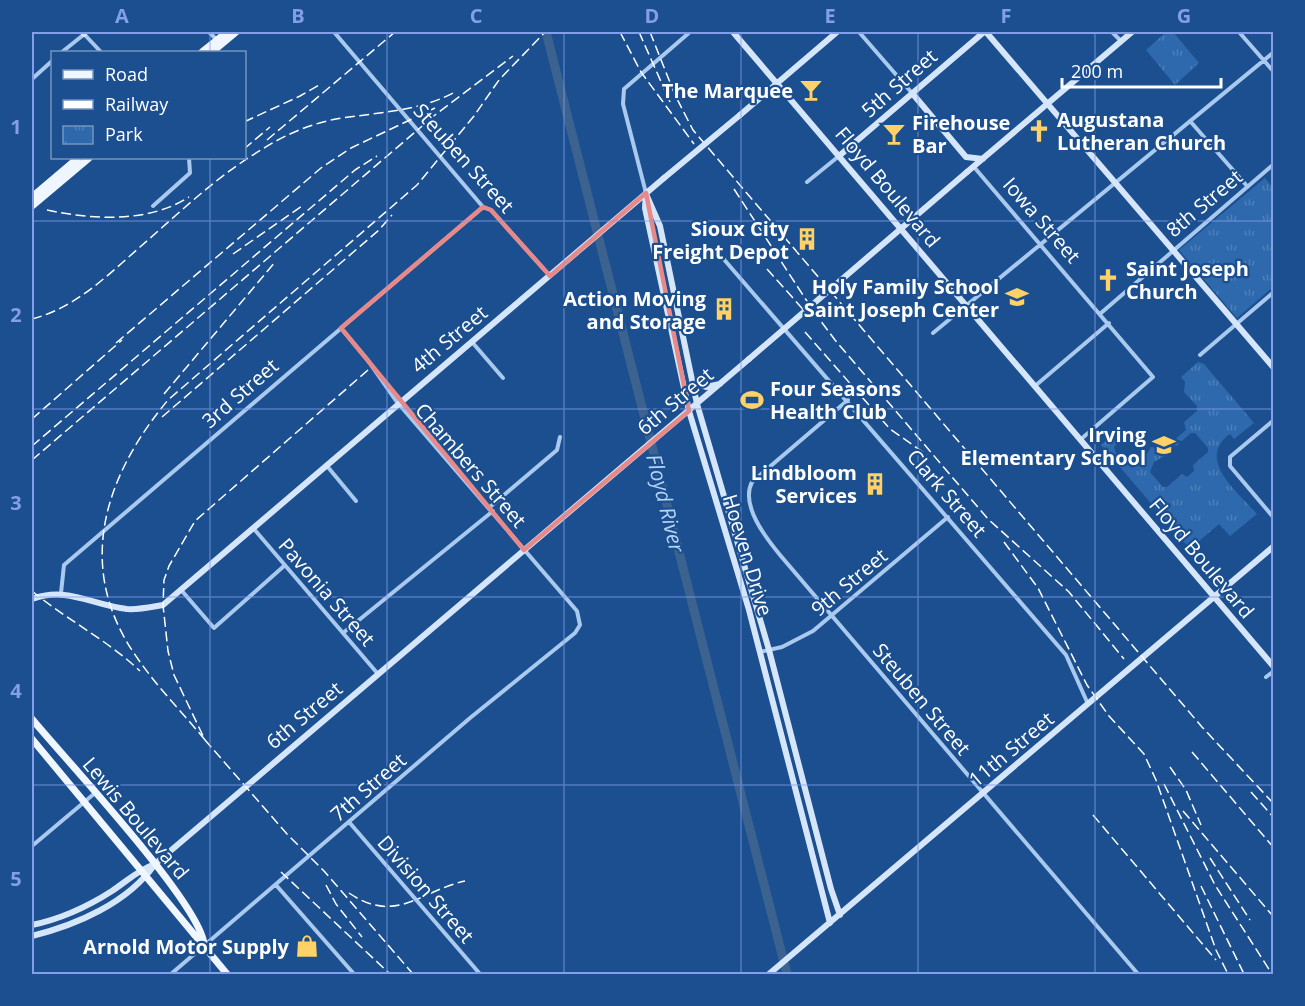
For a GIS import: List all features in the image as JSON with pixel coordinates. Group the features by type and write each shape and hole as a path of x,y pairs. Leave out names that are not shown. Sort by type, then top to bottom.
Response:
{"main road":[{"path":"203,51 227,32"},
{"path":"213,51 236,32"},
{"name":"Floyd Boulevard","path":"733,32 1274,669"},
{"name":"4th Street","path":"61,593 125,609 140,610 163,604 182,591 326,465 837,32"},
{"path":"985,32 1274,368"},
{"name":"5th Street","path":"839,156 985,32"},
{"name":"6th Street","path":"32,936 87,917 107,906 147,876 155,864 1132,32"},
{"path":"912,93 966,157 967,172"},
{"path":"966,157 983,159"},
{"path":"32,197 77,159"},
{"path":"32,206 88,159"},
{"name":"Hoeven Drive","path":"646,194 660,226 697,404 769,650 831,889 840,915"},
{"name":"Hoeven Drive","path":"646,194 645,208 689,411 760,652 830,923"},
{"path":"692,382 706,387 720,384"},
{"name":"11th Street","path":"769,975 1274,546"},
{"path":"32,599 61,593"},
{"name":"Lewis Boulevard","path":"32,719 155,864 192,915 204,935 204,945"},
{"name":"Lewis Boulevard","path":"32,739 141,868 197,942 204,945 227,975"},
{"name":"6th Street","path":"32,925 58,918 88,905 141,868 155,864"}],"street":[{"path":"63,51 84,32 100,51"},
{"path":"209,32 225,49"},
{"name":"Steuben Street","path":"334,32 483,207 492,210 550,276"},
{"name":"Hoeven Drive","path":"646,194 623,94 626,86 690,32"},
{"path":"859,32 912,93"},
{"path":"1113,32 1121,41"},
{"path":"1239,32 1274,72"},
{"path":"933,333 1274,52"},
{"path":"32,79 51,62"},
{"path":"1190,121 1247,186"},
{"name":"5th Street","path":"807,182 839,156"},
{"path":"153,206 190,173 189,159"},
{"name":"8th Street","path":"1101,313 1274,164"},
{"name":"Iowa Street","path":"974,167 1101,313 1153,377 1080,440"},
{"name":"3rd Street","path":"61,593 64,565 483,207"},
{"name":"Clark Street","path":"721,256 848,400 1066,656 1089,705"},
{"path":"1200,355 1274,292"},
{"path":"1035,386 1109,323"},
{"name":"Chambers Street","path":"341,328 367,359 399,404 577,611 581,620"},
{"path":"472,342 503,378"},
{"name":"Steuben Street","path":"848,400 757,477 749,487 754,513 765,535 1138,975"},
{"path":"1274,420 1230,457 1230,466 1274,518"},
{"path":"343,633 491,509 557,450 560,437"},
{"path":"326,465 356,501"},
{"name":"9th Street","path":"760,652 798,640 832,616 948,518"},
{"name":"Pavonia Street","path":"254,529 378,674"},
{"path":"182,591 214,628 284,566"},
{"name":"7th Street","path":"171,975 575,633 581,620"},
{"path":"1266,678 1274,669"},
{"path":"32,846 95,793"},
{"name":"Division Street","path":"349,822 480,975"},
{"path":"276,885 354,975"}],"highlighted area":[{"path":"646,193 689,411 524,550 341,328 483,207 491,210 550,276"}],"green space":[{"path":"1166,32 1173,32 1199,63 1175,85 1146,50"},
{"path":"1265,178 1273,188 1273,287 1237,318 1179,250"},
{"path":"1198,362 1204,364 1254,423 1234,439 1230,434 1220,444 1217,454 1223,475 1257,514 1230,536 1219,524 1190,549 1101,445 1114,434 1119,441 1114,447 1117,457 1132,468 1143,461 1151,447 1161,449 1166,455 1154,462 1150,472 1163,487 1167,487 1182,474 1187,477 1194,471 1193,465 1208,452 1208,448 1195,433 1191,433 1176,446 1172,442 1186,430 1184,422 1197,411 1197,406 1184,392 1185,382 1181,377"}],"waterway":[{"name":"Floyd River","path":"546,32 787,974"}],"railway":[{"path":"267,140 395,32"},
{"path":"205,740 138,659 118,626 107,592 102,559 105,525 113,493 127,461 145,430 168,400 417,185 474,116 499,80 545,32"},
{"path":"620,32 641,72 694,144"},
{"path":"639,32 670,102"},
{"path":"650,32 675,95 693,130 1202,727 1274,804"},
{"path":"32,460 435,115 513,56"},
{"path":"246,121 321,84"},
{"path":"32,319 48,314 90,290 214,183 245,160 279,140 326,121 427,104 455,92"},
{"path":"116,343 321,168 351,148 435,108"},
{"path":"246,147 270,127"},
{"path":"32,446 355,170 377,156"},
{"path":"734,189 814,312 835,340 988,519 1069,592 1124,659"},
{"path":"47,210 83,216 120,217 156,211 189,197"},
{"path":"233,254 302,206"},
{"path":"162,417 379,230 392,215"},
{"path":"164,394 276,261"},
{"path":"767,269 809,316"},
{"path":"805,332 890,429 927,455"},
{"path":"32,419 122,340"},
{"path":"368,370 195,521 169,566 164,580 163,605 168,651 174,675 205,740 287,834 324,871 413,974"},
{"path":"1004,542 1038,588 1087,685 1109,716 1144,754 1156,780 1216,950 1228,974"},
{"path":"32,591 114,649 140,671"},
{"path":"1192,752 1274,848"},
{"path":"1170,767 1186,790 1201,825"},
{"path":"1164,784 1215,885 1272,974"},
{"path":"1251,792 1274,818"},
{"path":"1183,811 1272,915"},
{"path":"1093,815 1216,960"},
{"path":"1210,858 1250,920"},
{"path":"281,872 390,974"},
{"path":"349,893 366,902 381,906 394,906 408,903 465,881"},
{"path":"326,885 336,904 362,937"},
{"path":"1201,886 1244,974"}],"place":[{"name":"The Marquee","path":"811,90"},
{"name":"Augustana Lutheran Church","path":"1039,131"},
{"name":"Firehouse Bar","path":"894,134"},
{"name":"Sioux City Freight Depot","path":"807,239"},
{"name":"Saint Joseph Church","path":"1108,280"},
{"name":"Holy Family School Saint Joseph Center","path":"1017,297"},
{"name":"Action Moving and Storage","path":"724,309"},
{"name":"Four Seasons Health Club","path":"752,400"},
{"name":"Irving Elementary School","path":"1164,445"},
{"name":"Lindbloom Services","path":"875,484"},
{"name":"Arnold Motor Supply","path":"307,946"}]}
